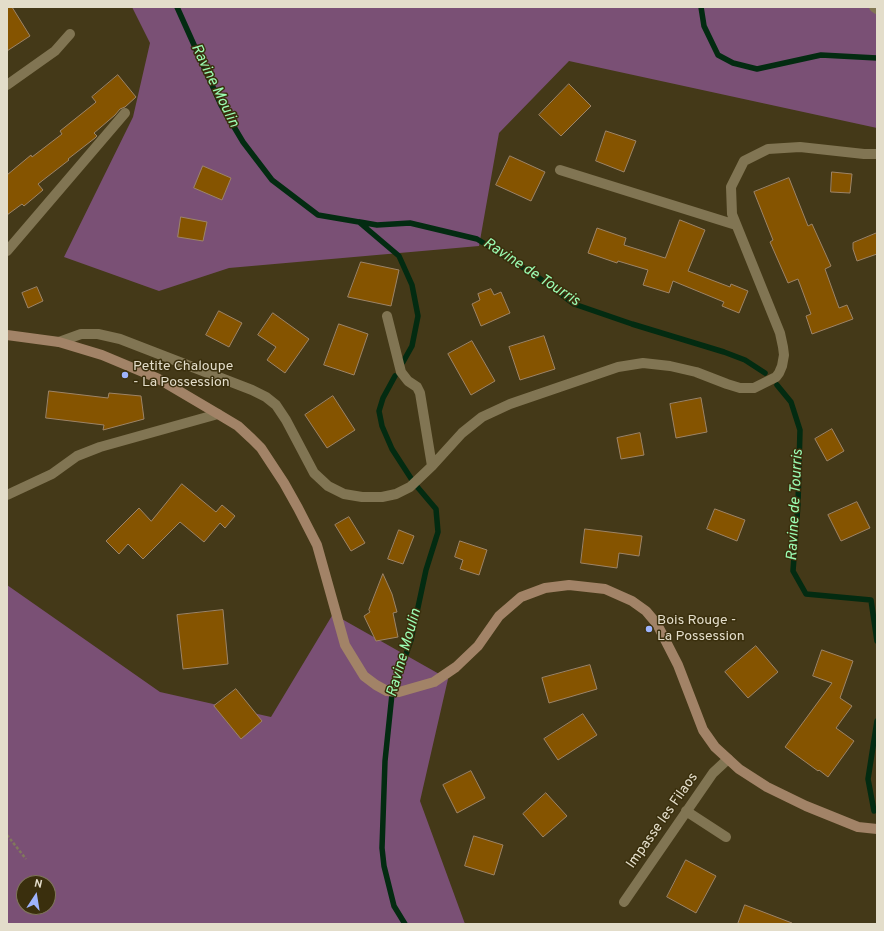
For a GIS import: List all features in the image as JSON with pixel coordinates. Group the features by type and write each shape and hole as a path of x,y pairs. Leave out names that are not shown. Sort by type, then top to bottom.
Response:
{"main road":[{"path":"7,335 59,342 102,355 157,378 238,426 261,448 284,483 298,508 317,545 345,645 364,676 376,685 388,691 399,692 434,682 456,667 478,646 499,616 521,597 545,588 568,585 605,589 632,601 646,611 657,624 678,665 703,730 715,747 739,769 767,787 806,806 858,827 877,830"}],"street":[{"path":"7,85 55,51 70,34"},
{"path":"7,251 125,113"},
{"path":"59,342 81,334 98,334 120,339 252,390 266,397 276,405 286,420 314,473 328,486 344,494 362,497 382,497 396,494 410,487 432,466 462,433 482,417 510,404 618,368 644,364 670,366 696,372 740,388 754,388 776,377 782,366 784,355 780,333 732,214 731,187 744,161 768,149 800,148 877,154"},
{"path":"560,170 736,225"},
{"path":"387,316 401,372 420,393 432,466"},
{"path":"7,495 52,474 77,456 100,447 218,414"},
{"name":"Impasse les Filaos","path":"624,902 713,773 728,759"},
{"path":"686,812 726,837"}],"path":[{"path":"7,835 26,859"}],"shaded area":[{"path":"132,7 877,7 877,128 569,61 499,133 479,246 229,268 159,291 64,257 133,117 150,43"},
{"path":"7,585 160,692 271,717 333,614 448,679 420,801 465,924 7,924"}],"building":[{"path":"7,7 12,7 30,36 7,51"},
{"path":"118,75 136,97 125,107 120,109 94,133 97,136 95,138 38,184 43,190 24,206 22,204 7,215 7,175 31,155 32,157 62,134 60,131 96,102 92,97"},
{"path":"569,84 591,106 561,136 539,115"},
{"path":"606,131 636,141 624,172 596,161"},
{"path":"510,156 545,172 531,201 496,185"},
{"path":"203,166 231,178 222,200 194,188"},
{"path":"832,172 852,174 850,193 831,192"},
{"path":"789,178 808,226 812,224 831,266 825,269 839,308 847,305 853,319 812,334 806,316 811,314 798,279 788,283 770,242 773,240 754,192"},
{"path":"181,217 207,222 203,241 178,237"},
{"path":"680,220 705,230 688,271 730,287 731,284 748,291 739,313 722,306 724,302 673,281 669,293 643,285 648,270 618,261 617,263 588,253 597,228 626,238 624,245 665,258"},
{"path":"877,233 877,254 857,261 853,249 853,243"},
{"path":"361,262 399,270 391,306 348,297"},
{"path":"37,287 43,301 28,308 22,293"},
{"path":"491,289 494,295 501,292 510,313 481,326 472,304 480,300 478,294"},
{"path":"219,311 242,323 229,347 206,335"},
{"path":"273,313 309,339 285,373 267,360 276,347 258,335"},
{"path":"339,324 368,334 354,375 324,365"},
{"path":"544,336 555,369 520,380 509,347"},
{"path":"472,341 495,381 471,395 448,354"},
{"path":"49,391 108,398 109,393 141,396 144,419 103,430 104,425 46,418"},
{"path":"333,396 355,430 327,448 305,415"},
{"path":"701,398 707,432 676,438 670,404"},
{"path":"832,429 844,451 827,461 815,439"},
{"path":"640,433 644,455 621,459 617,438"},
{"path":"182,484 216,512 222,505 235,516 225,528 220,523 204,542 180,522 143,559 128,544 119,554 106,541 139,508 151,521"},
{"path":"857,502 870,528 841,541 828,515"},
{"path":"715,509 745,520 737,541 707,529"},
{"path":"349,517 365,543 351,551 335,525"},
{"path":"585,529 642,536 639,556 619,553 617,568 581,563"},
{"path":"399,530 414,536 403,564 388,559"},
{"path":"460,541 487,550 479,575 460,569 463,560 455,557"},
{"path":"383,574 392,594 397,612 393,613 398,637 376,641 364,616 370,612 369,610"},
{"path":"223,610 228,664 183,669 177,615"},
{"path":"756,646 778,672 748,698 725,672"},
{"path":"822,650 853,661 840,698 852,706 836,728 854,741 828,777 785,747 832,683 813,676"},
{"path":"590,665 597,689 549,703 542,678"},
{"path":"236,689 262,721 241,739 214,706"},
{"path":"583,714 597,735 558,760 544,739"},
{"path":"471,771 485,798 457,813 443,785"},
{"path":"546,793 567,816 543,837 523,814"},
{"path":"474,836 503,845 494,875 465,866"},
{"path":"686,860 716,876 696,913 667,897"},
{"path":"745,905 792,923 792,924 738,924"}],"waterway":[{"name":"Ravine Moulin","path":"177,7 221,105 243,142 272,180 318,215 359,222 399,256 412,285 418,316 412,346 403,362"},
{"path":"701,7 704,26 718,55 733,63 757,69 821,55 877,58"},
{"name":"Ravine de Tourris","path":"360,222 377,225 410,223 477,239 535,275 574,304 632,324 724,352 745,360 765,373"},
{"name":"Ravine Moulin","path":"395,376 383,398 379,411 382,426 392,449 414,483 436,509 438,532 426,570 411,640 392,694 385,761 382,848 384,866 394,906 405,924"},
{"name":"Ravine de Tourris","path":"777,385 791,402 800,430 798,504 793,571 806,594 871,600 877,641"},
{"name":"Ravine de Tourris","path":"874,811 868,779 877,721"}],"place":[{"name":"Petite Chaloupe - La Possession","path":"125,375"},
{"name":"Bois Rouge - La Possession","path":"649,629"}]}
